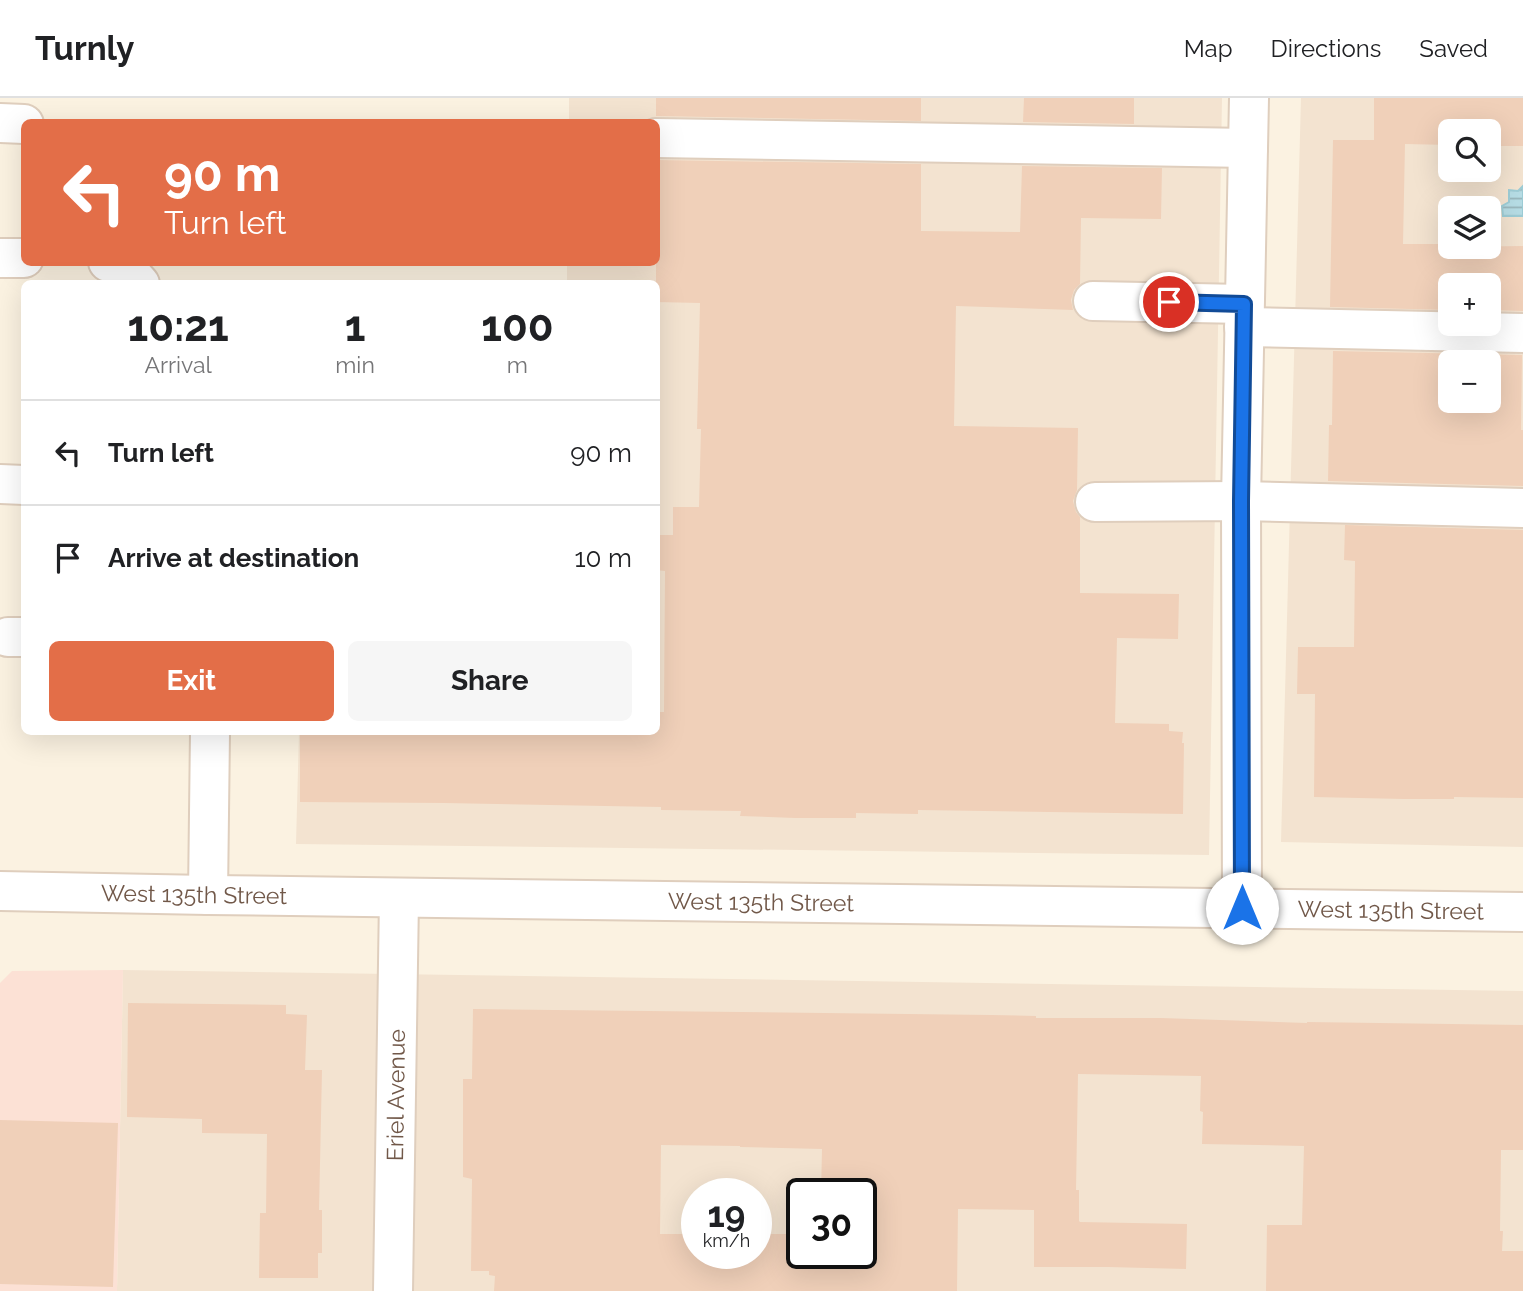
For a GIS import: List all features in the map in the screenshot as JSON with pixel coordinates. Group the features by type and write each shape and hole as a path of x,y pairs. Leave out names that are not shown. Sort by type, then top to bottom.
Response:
{"street":[{"path":"1242,908 1241,501 1249,98"},
{"path":"0,123 21,124"},
{"path":"660,138 1248,148"},
{"path":"0,258 21,258"},
{"path":"122,266 136,280"},
{"path":"1093,301 1244,315 1523,333"},
{"path":"0,484 21,485"},
{"path":"1095,502 1241,501 1523,508"},
{"path":"208,895 210,735"},
{"name":"West 135th Street","path":"0,891 1523,912"},
{"name":"Eriel Avenue","path":"393,1291 399,898"}],"shaded area":[{"path":"569,98 1222,98 1209,855 296,844 299,735 660,735 660,280 567,280 567,266 660,266 660,119 569,119"},
{"path":"1301,98 1523,98 1523,847 1281,842"},
{"path":"123,970 1523,991 1523,1291 117,1291"},
{"path":"123,970 117,1291 0,1291 0,983 12,971"}],"water":[{"path":"1523,186 1523,216 1503,216 1502,206 1509,202 1509,190 1518,191"}],"building":[{"path":"656,98 921,98 921,121 656,116"},
{"path":"1024,98 1134,98 1134,124 1023,122"},
{"path":"1374,98 1523,98 1523,146 1501,146 1501,119 1438,119 1438,145 1405,144 1403,244 1438,244 1438,259 1501,259 1501,246 1523,246 1523,311 1501,310 1501,273 1438,273 1438,310 1330,307 1333,140 1374,140"},
{"path":"660,160 921,164 921,231 1020,232 1022,166 1162,168 1161,219 1081,218 1080,284 1074,290 1071,300 1073,310 956,306 954,426 1078,428 1077,490 1073,501 1080,517 1080,593 1179,594 1178,639 1117,638 1115,723 1169,724 1169,731 1183,732 1183,814 918,810 918,814 856,813 856,818 795,818 740,816 741,811 661,810 661,807 300,802 300,735 660,735 660,712 664,712 665,571 660,570 660,535 673,535 673,507 699,507 701,429 697,429 700,303 660,302 660,280 656,280 656,266 660,266"},
{"path":"1333,351 1438,353 1438,413 1501,413 1501,355 1522,355 1523,486 1328,481 1329,425 1332,425"},
{"path":"1345,525 1523,530 1523,798 1314,797 1315,694 1297,694 1298,647 1354,647 1355,561 1344,560"},
{"path":"128,1003 286,1005 286,1014 307,1015 305,1070 322,1070 319,1210 322,1210 322,1253 318,1253 318,1278 259,1278 260,1213 266,1213 267,1134 202,1133 202,1119 127,1117"},
{"path":"473,1009 1523,1025 1523,1150 1501,1150 1500,1231 1503,1231 1502,1251 1523,1251 1523,1291 1266,1291 1267,1225 1302,1225 1304,1146 1202,1144 1201,1076 1078,1074 1076,1190 1079,1190 1079,1221 1187,1224 1186,1269 1034,1267 1034,1210 958,1209 957,1291 494,1291 495,1276 489,1275 489,1271 471,1271 472,1179 463,1177 463,1079 472,1079"},
{"path":"0,1120 118,1123 113,1287 0,1284"}],"route":[{"path":"1169,302 1244,304 1241,501 1242,908"}]}
